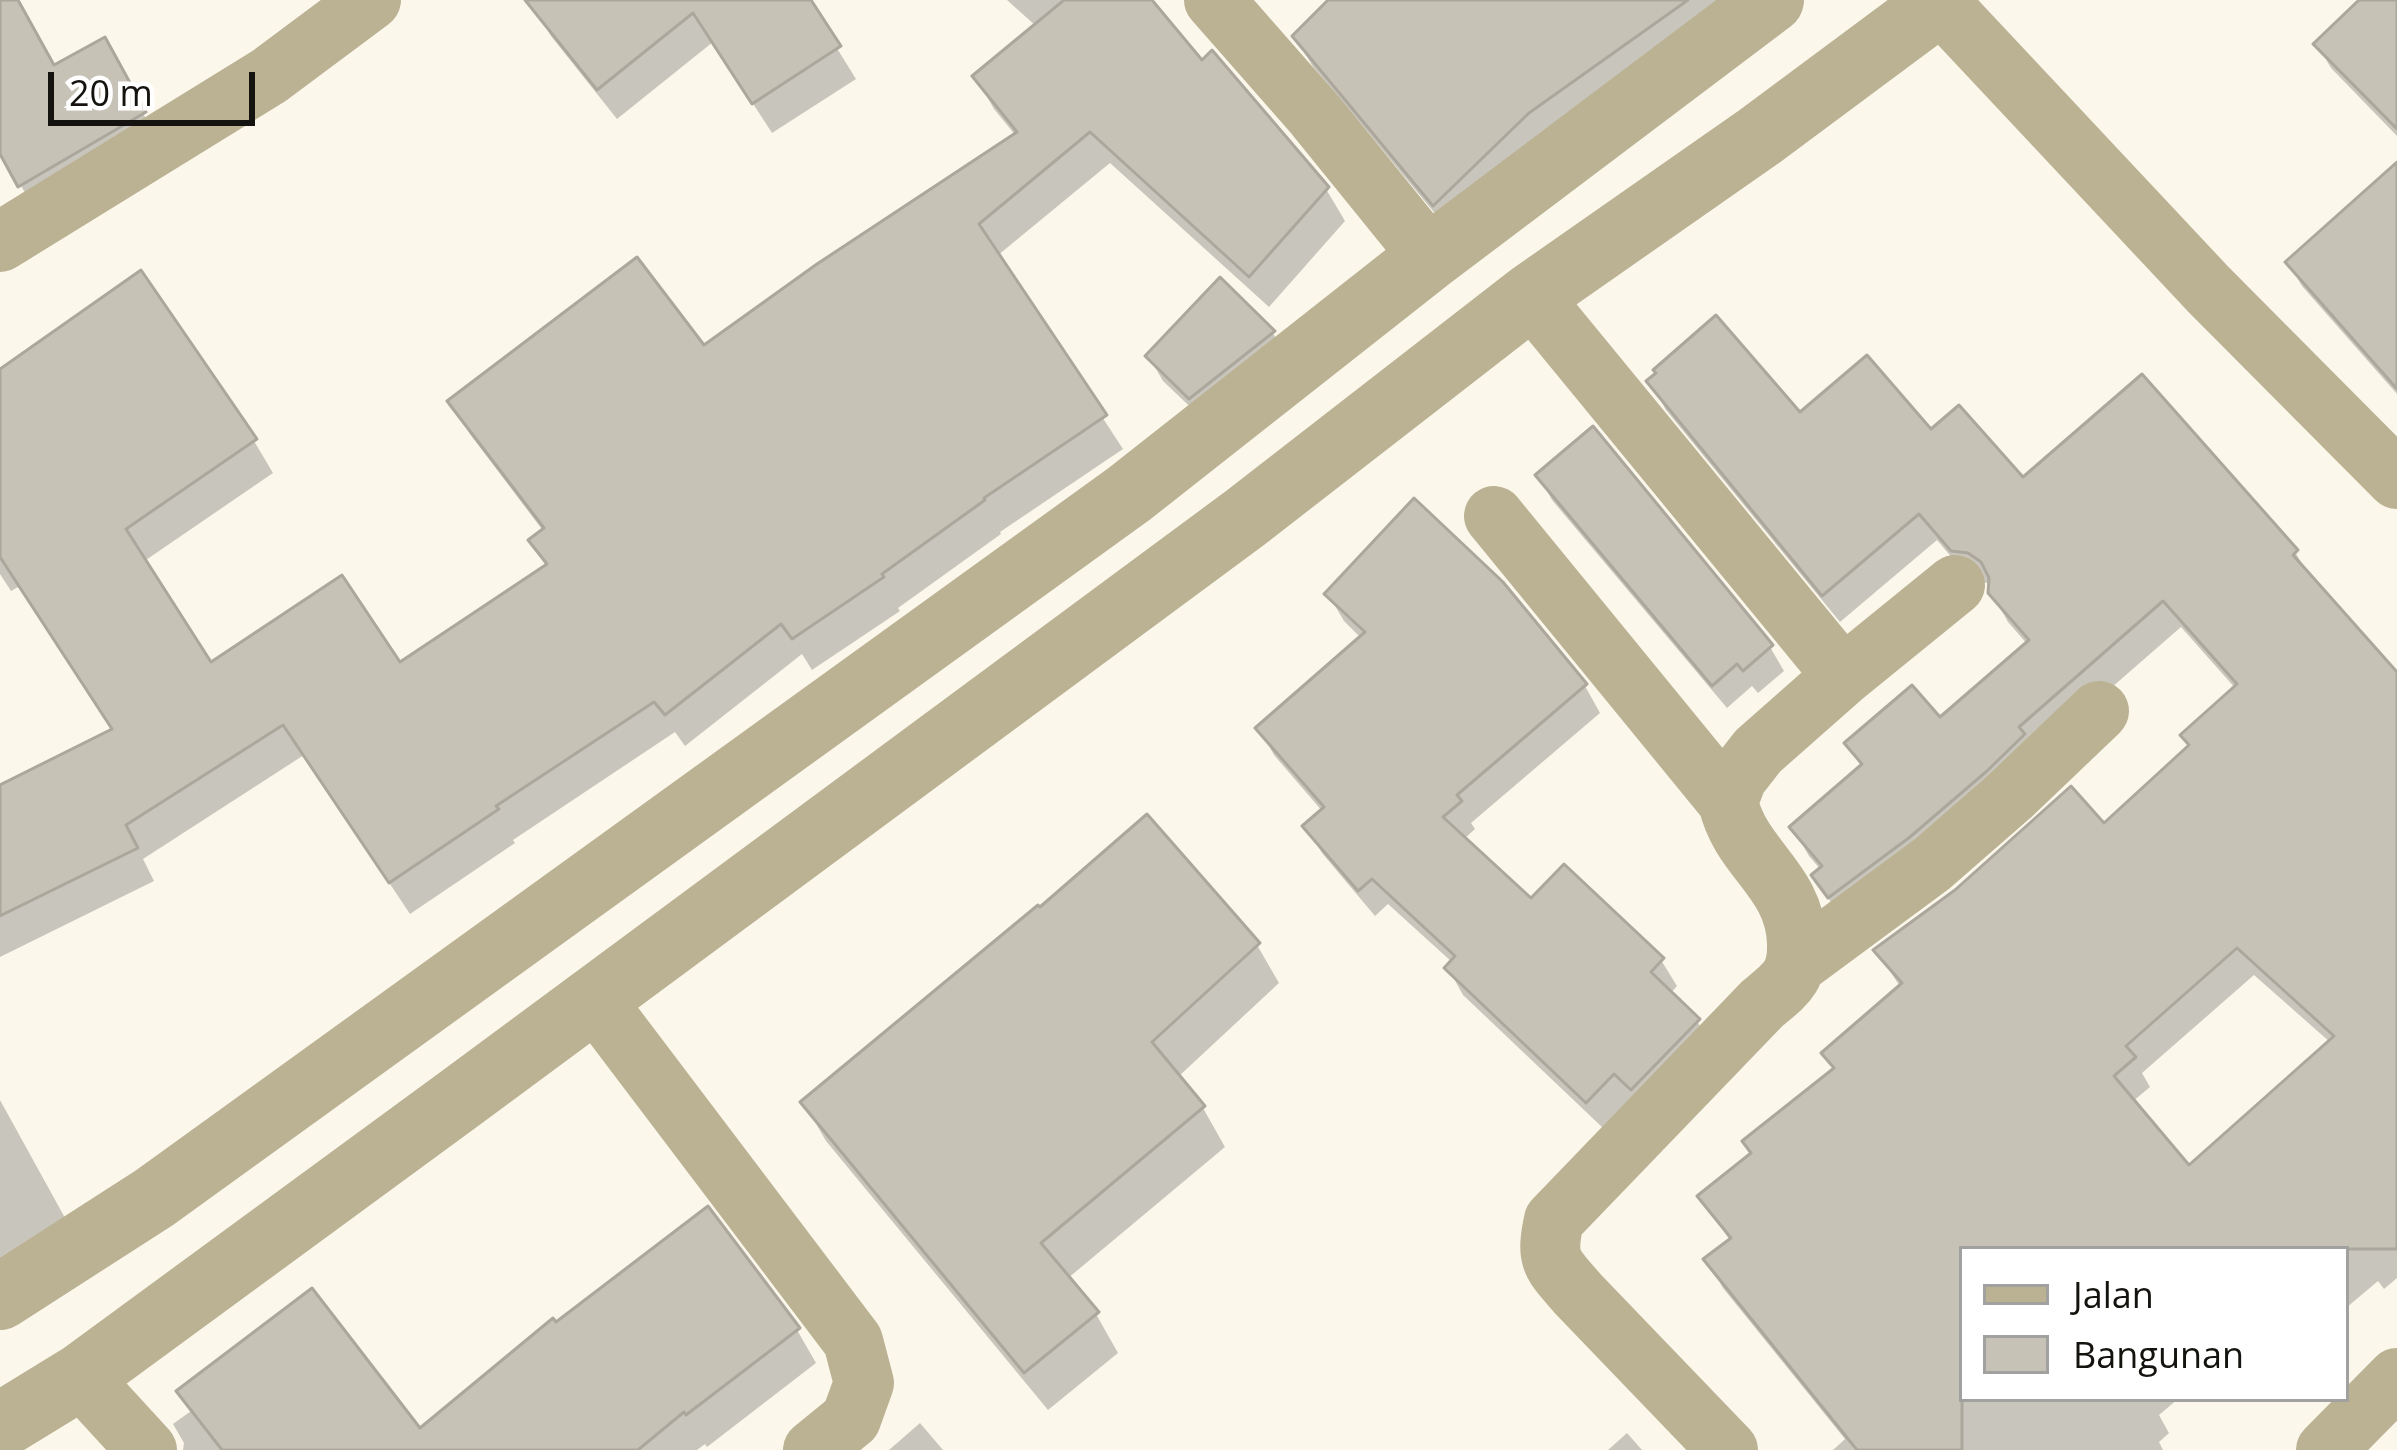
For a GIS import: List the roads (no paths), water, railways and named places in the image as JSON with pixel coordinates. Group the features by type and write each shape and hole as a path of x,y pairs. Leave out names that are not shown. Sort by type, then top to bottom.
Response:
{"street":[{"path":"0,242 269,76 371,0"},
{"path":"1214,0 1430,257"},
{"path":"0,1297 154,1198 1130,494 1430,257 1772,0"},
{"path":"0,1426 80,1377 595,999 1245,518 1531,296 1760,136 1940,1 2209,290 2397,479"},
{"path":"1531,296 1843,676"},
{"path":"1494,516 1728,802 1740,836 1787,896 1796,922 1798,964"},
{"path":"1728,802 1737,778 1758,752 1955,585"},
{"path":"1727,1450 1555,1267 1548,1248 1554,1220 1787,983 1798,964 1932,864 2099,711"},
{"path":"595,999 853,1341 864,1384 850,1419 813,1450"},
{"path":"80,1377 147,1450"},
{"path":"2326,1450 2397,1378"}]}
